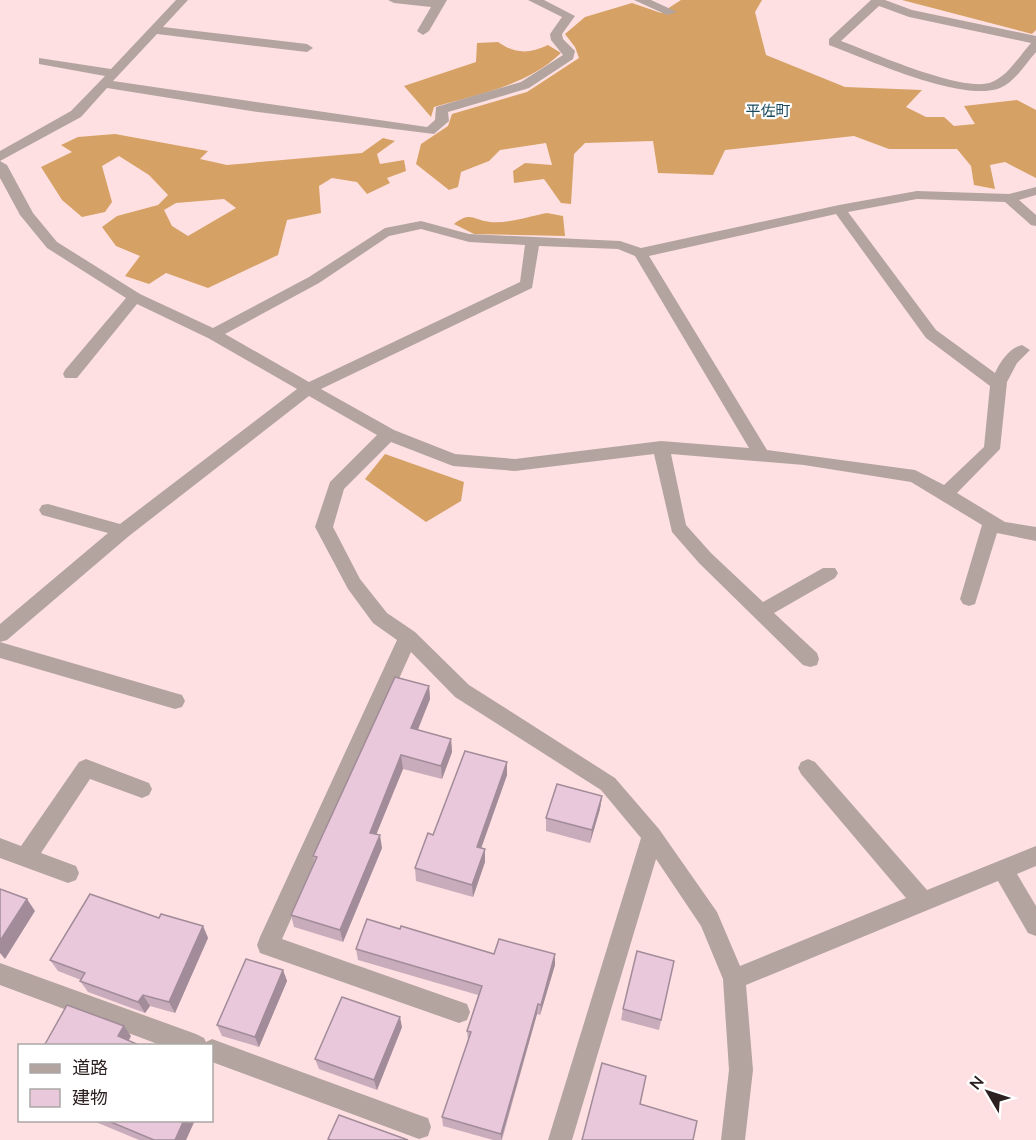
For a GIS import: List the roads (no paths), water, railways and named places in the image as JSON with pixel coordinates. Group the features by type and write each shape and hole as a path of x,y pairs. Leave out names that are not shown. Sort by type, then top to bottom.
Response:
{"street":[{"path":"0,157 76,114 183,0"},
{"path":"394,0 440,2 423,31"},
{"path":"43,62 111,79 252,107 429,131 442,121 441,110 525,85 569,56 569,51 557,40 556,34 569,16 534,0"},
{"path":"640,0 670,12"},
{"path":"875,1 909,13 1036,43 997,85 983,88 946,83 833,42 875,1"},
{"path":"155,30 307,48"},
{"path":"0,165 27,215 52,244 135,297 213,334 388,434 453,460 515,465 661,447 804,459 915,476 1001,528 1036,534"},
{"path":"213,334 314,280 385,232 421,225 447,230 469,238 620,245 640,253 839,209 916,195 1009,198 1036,190"},
{"path":"1009,198 1036,222"},
{"path":"839,209 931,334 996,382"},
{"path":"0,635 123,531 309,388 527,285 533,240"},
{"path":"640,253 762,456"},
{"path":"71,374 135,297"},
{"path":"945,494 992,449 996,382 1011,358 1022,350"},
{"path":"388,434 336,486 324,527 354,584 380,618 408,637 462,692 608,784 652,836 709,919 734,979 741,1070 733,1140"},
{"path":"661,447 678,527 810,659"},
{"path":"48,510 123,531"},
{"path":"969,599 991,522"},
{"path":"761,612 829,573"},
{"path":"408,637 268,945 459,1012"},
{"path":"0,650 175,701"},
{"path":"26,857 86,768 142,789"},
{"path":"808,768 923,902"},
{"path":"560,1140 652,836"},
{"path":"0,848 68,873"},
{"path":"734,979 1036,856"},
{"path":"1003,870 1036,926"},
{"path":"0,974 191,1044"},
{"path":"213,1051 419,1127"}],"district":[{"name":"平佐町","path":"768,111"}]}
